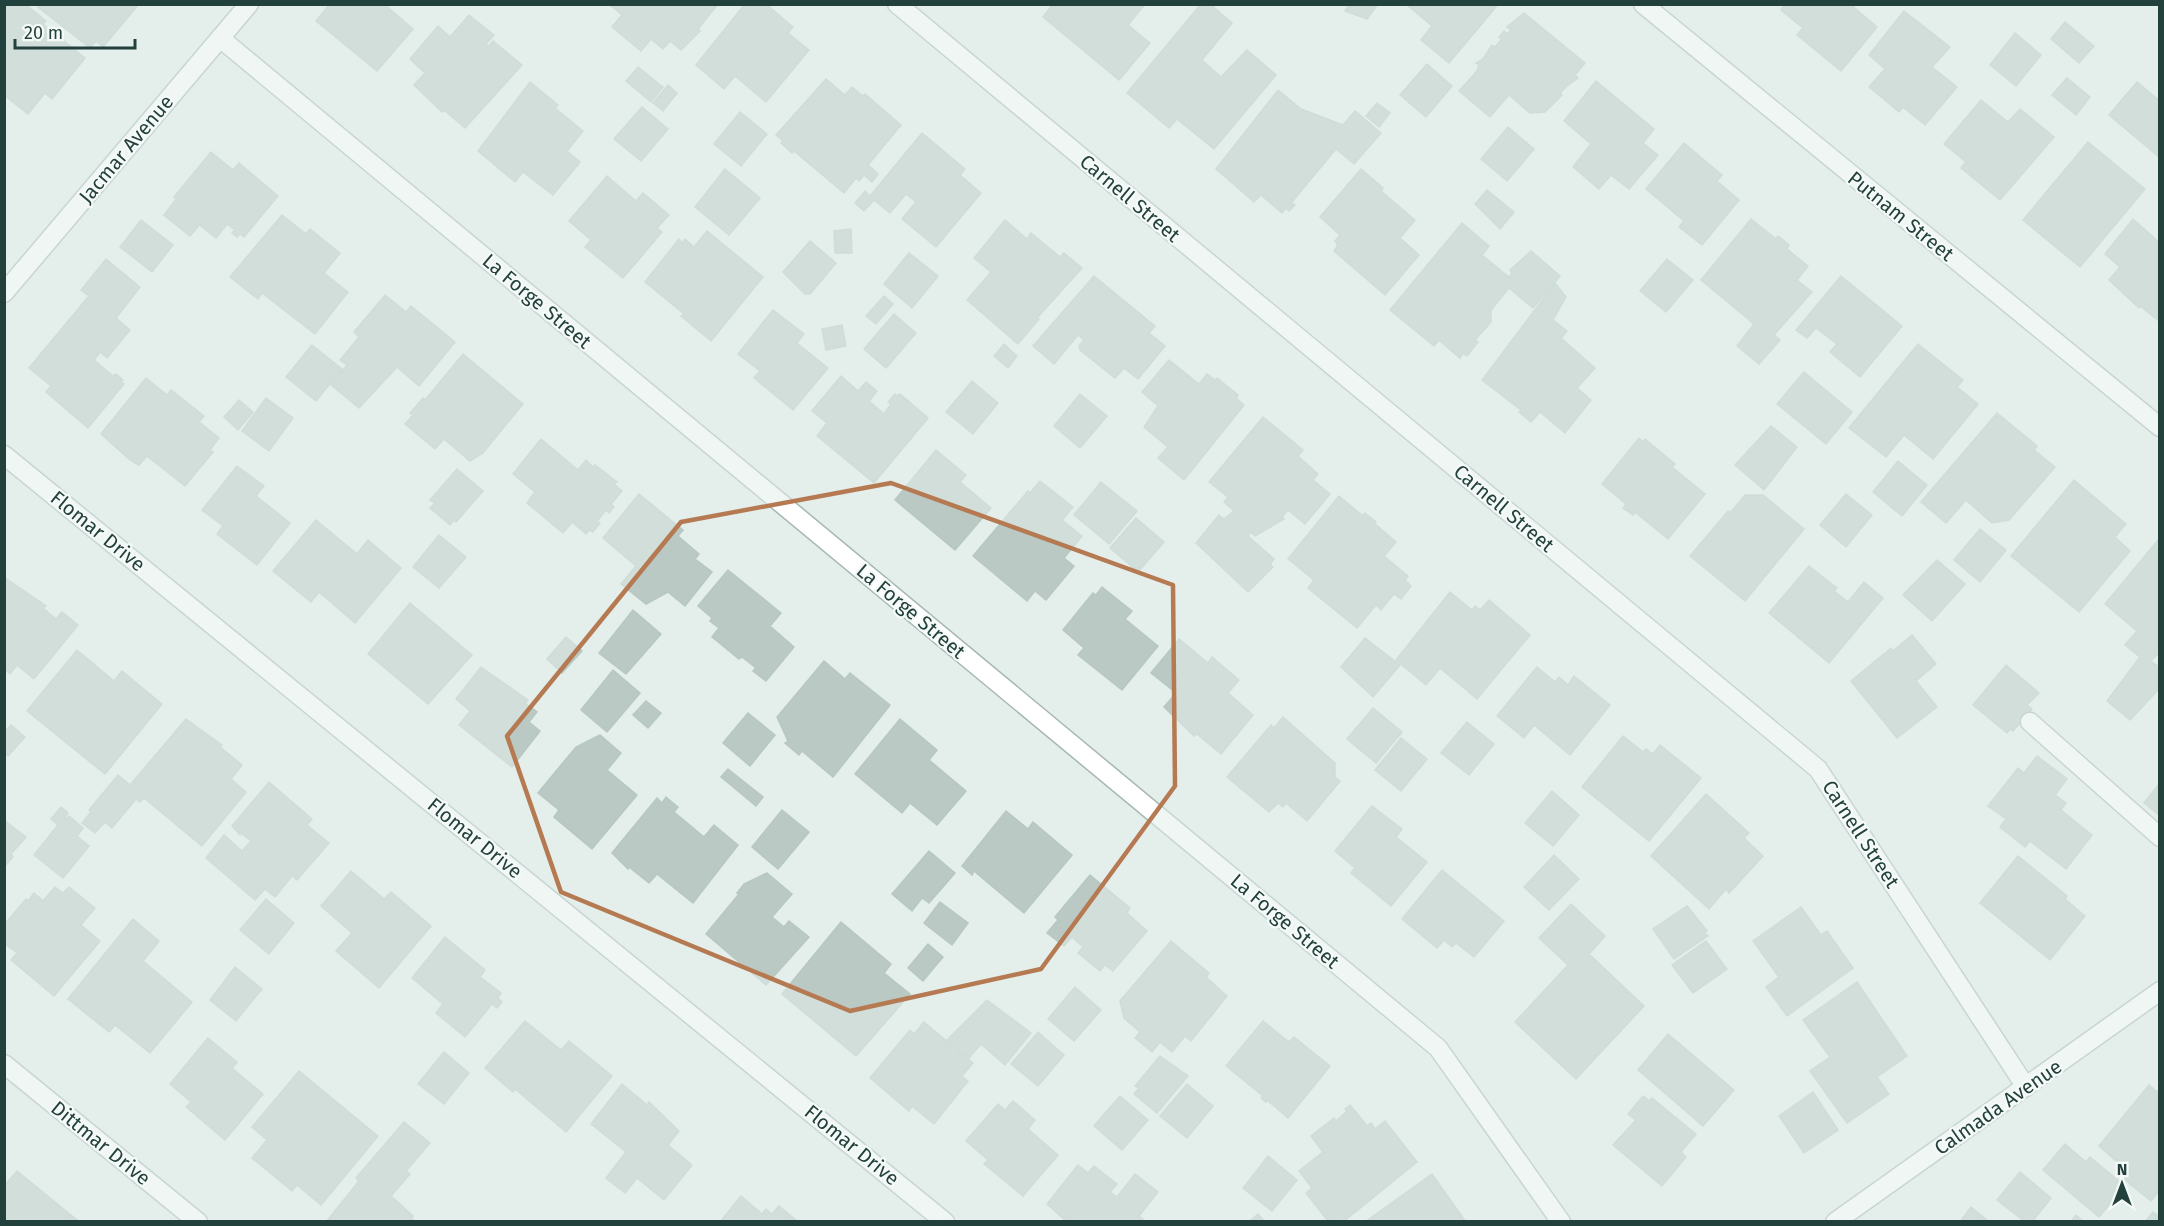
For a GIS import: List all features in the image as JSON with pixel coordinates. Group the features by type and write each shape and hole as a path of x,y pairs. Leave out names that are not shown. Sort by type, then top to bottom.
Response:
{"street":[{"name":"Jacmar Avenue","path":"4,293 249,4"},
{"name":"Carnell Street","path":"897,4 1818,769 2026,1087"},
{"name":"Putnam Street","path":"1643,4 2160,428"},
{"name":"La Forge Street","path":"220,38 1438,1048 1561,1221"},
{"name":"Flomar Drive","path":"4,455 945,1221"},
{"path":"2030,722 2160,837"},
{"name":"Calmada Avenue","path":"1834,1221 2160,990"},
{"name":"Dittmar Drive","path":"4,1064 198,1221"}],"highlighted area":[{"path":"891,483 1173,585 1175,786 1041,969 850,1011 561,892 507,736 681,522"}],"building":[{"path":"4,4 25,4 46,21 43,24 85,58 52,99 45,93 28,114 4,95"},
{"path":"39,4 139,4 103,47 96,41 90,48 38,7"},
{"path":"330,4 384,4 413,29 377,71 316,21"},
{"path":"609,4 718,4 698,29 700,31 681,50 670,41 663,49 651,39 641,51 612,27 622,15"},
{"path":"745,4 766,4 793,27 788,33 809,50 766,102 735,76 724,89 696,65"},
{"path":"1053,4 1145,4 1128,25 1150,43 1119,80 1043,17"},
{"path":"1201,4 1210,4 1232,23 1202,60 1221,77 1247,50 1276,75 1214,149 1177,119 1169,128 1127,93"},
{"path":"1350,4 1378,4 1367,19 1345,11"},
{"path":"1406,4 1494,4 1496,7 1449,63 1421,40 1432,26"},
{"path":"1785,4 1850,4 1877,27 1841,71 1797,35 1803,28 1781,10"},
{"path":"1904,11 1950,47 1932,67 1957,87 1925,125 1903,107 1899,112 1869,87 1885,69 1869,55"},
{"path":"1524,13 1585,63 1575,75 1578,78 1560,93 1562,95 1545,112 1530,113 1509,95 1490,117 1459,91 1477,71 1479,65 1476,63 1483,59 1492,45 1495,47 1502,39 1499,37 1504,31 1507,34 1511,30 1507,27"},
{"path":"469,15 494,35 486,44 488,47 493,41 522,65 465,128 444,110 442,112 414,85 425,73 410,59 438,26 450,37"},
{"path":"2065,22 2094,46 2079,63 2051,39"},
{"path":"2015,33 2041,55 2016,86 1990,65"},
{"path":"1427,64 1452,86 1426,117 1400,95"},
{"path":"638,67 663,87 651,102 626,81"},
{"path":"2067,78 2090,97 2076,115 2052,95"},
{"path":"826,79 845,95 852,87 863,96 865,94 901,125 868,165 878,174 872,182 864,175 859,181 856,178 844,193 794,151 792,153 776,135"},
{"path":"1596,81 1654,129 1643,143 1658,155 1629,189 1611,175 1599,189 1573,167 1591,144 1564,121"},
{"path":"530,82 558,105 555,108 583,131 567,151 580,162 553,195 523,172 515,182 478,151"},
{"path":"2137,82 2160,101 2159,157 2109,115"},
{"path":"668,85 677,93 663,111 653,103"},
{"path":"1278,90 1301,109 1343,125 1355,111 1381,133 1354,164 1336,149 1291,203 1295,205 1289,211 1286,208 1282,213 1261,195 1254,202 1216,169"},
{"path":"1981,100 2008,122 2020,109 2054,137 2000,200 1961,168 1966,162 1944,144"},
{"path":"1377,103 1390,113 1379,127 1366,116"},
{"path":"642,107 668,129 641,161 614,139"},
{"path":"740,112 767,134 741,166 714,144"},
{"path":"1508,127 1534,149 1507,181 1481,159"},
{"path":"922,133 965,169 960,175 981,193 936,247 902,219 916,202 906,194 890,213 874,200 864,211 855,203 865,191 870,196"},
{"path":"2088,142 2145,189 2080,267 2023,220"},
{"path":"1684,143 1722,175 1717,181 1739,200 1702,245 1679,227 1684,221 1646,189"},
{"path":"211,152 233,170 239,163 278,196 244,237 240,234 237,237 232,233 235,230 227,224 216,238 201,226 203,221 190,236 164,215 176,199 174,197"},
{"path":"725,169 760,198 729,235 695,207"},
{"path":"1361,169 1383,188 1381,191 1415,220 1400,238 1419,255 1385,295 1334,251 1338,245 1335,241 1340,235 1320,217"},
{"path":"607,176 636,201 643,193 669,215 657,228 662,232 623,278 585,247 591,240 569,221"},
{"path":"1487,190 1514,212 1500,229 1475,204"},
{"path":"282,215 306,234 310,229 340,253 324,273 348,292 315,334 262,293 258,299 230,277"},
{"path":"1751,219 1776,239 1778,236 1789,245 1787,249 1808,266 1797,280 1812,292 1774,335 1780,340 1759,364 1737,346 1754,324 1701,280"},
{"path":"2133,219 2160,243 2160,322 2140,306 2139,308 2109,280 2120,267 2105,254"},
{"path":"141,220 173,245 152,272 120,247"},
{"path":"1005,220 1027,239 1031,233 1060,257 1064,253 1082,268 1037,318 1039,319 1018,344 967,300 991,272 974,258"},
{"path":"1462,223 1489,246 1482,255 1509,277 1512,273 1510,270 1531,251 1560,276 1533,308 1509,288 1491,310 1491,322 1475,340 1478,342 1467,356 1463,353 1460,358 1439,340 1434,346 1390,310"},
{"path":"851,229 852,253 835,253 834,231"},
{"path":"707,231 763,277 711,341 681,316 684,314 645,282 679,239 682,243 685,239 694,247"},
{"path":"810,241 836,263 810,294 805,294 783,272"},
{"path":"909,253 938,276 912,308 884,284"},
{"path":"106,259 140,287 116,318 130,330 107,358 100,352 94,360 113,376 116,374 124,384 88,428 46,392 51,386 29,368 89,296 81,290"},
{"path":"1667,259 1693,280 1666,312 1640,291"},
{"path":"1094,276 1155,326 1149,333 1165,346 1138,379 1124,368 1115,378 1080,350 1079,346 1084,340 1078,335 1054,364 1033,346"},
{"path":"1841,276 1902,326 1860,377 1830,352 1837,344 1816,328 1807,338 1796,330"},
{"path":"1555,283 1566,297 1553,320 1567,331 1561,338 1595,368 1577,388 1591,400 1565,433 1540,412 1531,422 1519,412 1521,410 1482,380"},
{"path":"385,295 406,312 411,306 455,342 419,386 397,367 359,408 331,385 347,365 340,360 359,337 354,332"},
{"path":"884,296 893,304 876,324 866,316"},
{"path":"773,310 804,334 797,343 828,368 793,410 754,378 760,371 738,354"},
{"path":"894,314 916,333 886,368 864,349"},
{"path":"842,325 846,346 826,350 822,329"},
{"path":"1004,344 1017,356 1008,368 994,356"},
{"path":"1918,344 1963,380 1957,387 1978,404 1933,459 1904,435 1886,457 1849,428"},
{"path":"312,345 342,369 316,401 286,377"},
{"path":"463,354 523,404 483,453 470,461 444,439 435,449 405,424 413,415 410,413 423,398 425,400"},
{"path":"1169,360 1199,384 1207,374 1215,380 1217,378 1238,395 1236,398 1244,405 1184,480 1158,458 1168,447 1144,427 1158,406 1142,392"},
{"path":"1804,372 1852,412 1826,444 1777,404"},
{"path":"841,376 858,391 866,382 877,391 869,401 884,414 891,404 888,402 895,394 897,396 900,394 928,418 874,483 817,436 827,423 812,411"},
{"path":"146,378 167,395 171,390 204,416 199,422 219,438 210,450 213,452 185,486 147,456 139,465 130,460 101,434"},
{"path":"972,381 998,403 973,434 946,412"},
{"path":"1080,394 1107,416 1080,448 1054,426"},
{"path":"266,398 293,418 269,451 242,431"},
{"path":"239,400 253,412 238,430 224,417"},
{"path":"1997,413 2037,446 2034,450 2055,467 2009,520 1992,523 1966,500 1946,523 1921,502"},
{"path":"1263,417 1303,450 1298,456 1318,474 1313,480 1330,494 1305,524 1288,510 1282,517 1284,519 1255,536 1251,532 1248,536 1274,559 1270,564 1273,567 1248,592 1196,543 1219,515 1224,519 1234,511 1224,502 1228,497 1209,482"},
{"path":"1771,426 1797,447 1764,490 1735,465"},
{"path":"1639,438 1643,442 1645,439 1675,464 1672,467 1705,494 1668,539 1635,512 1633,515 1623,508 1626,504 1602,484"},
{"path":"541,439 578,470 586,460 617,482 614,484 622,491 611,504 614,507 609,513 606,510 597,521 600,523 593,532 589,530 586,534 572,522 563,533 527,503 535,492 513,474"},
{"path":"936,450 966,475 960,482 991,508 955,550 895,500"},
{"path":"1898,461 1927,485 1902,516 1873,492"},
{"path":"237,466 264,486 256,496 290,523 257,565 217,534 223,526 202,510"},
{"path":"457,469 483,491 456,522 454,520 450,525 430,508 435,503 430,500"},
{"path":"2074,480 2126,524 2115,537 2130,551 2079,612 2011,556"},
{"path":"1040,481 1073,507 1062,520 1082,536 1064,558 1074,566 1046,600 1035,591 1027,601 973,556 1028,491 1030,493"},
{"path":"1101,482 1137,511 1109,544 1074,515"},
{"path":"639,494 683,530 678,536 699,554 695,559 712,572 685,606 668,592 646,604 621,584 636,566 603,538"},
{"path":"1846,494 1872,515 1846,547 1820,525"},
{"path":"1745,495 1763,495 1804,529 1745,601 1690,556 1728,511 1730,513"},
{"path":"1339,496 1363,516 1365,513 1396,542 1384,556 1408,576 1405,580 1411,586 1401,599 1394,594 1381,610 1376,605 1357,628 1308,588 1314,580 1288,559"},
{"path":"1136,518 1164,542 1138,572 1110,548"},
{"path":"316,520 357,554 368,540 401,568 355,623 319,592 311,602 273,571"},
{"path":"1980,529 2006,550 1980,582 1954,560"},
{"path":"439,535 466,557 439,588 413,567"},
{"path":"2158,540 2160,651 2151,661 2160,668 2160,688 2130,720 2107,701 2140,657 2125,645 2137,631 2105,604"},
{"path":"1937,560 1965,584 1932,621 1903,595"},
{"path":"1809,566 1837,588 1834,591 1848,602 1864,582 1883,598 1829,663 1769,613"},
{"path":"728,570 781,613 770,626 794,647 766,681 753,671 756,668 742,657 739,659 712,637 719,628 710,621 712,618 698,606"},
{"path":"4,577 46,606 43,608 56,619 62,612 78,625 34,679 17,665 10,674 4,669"},
{"path":"1102,587 1132,611 1125,619 1158,646 1122,690 1078,655 1084,648 1063,630 1093,593 1096,595"},
{"path":"1450,592 1472,610 1475,606 1480,610 1489,600 1530,635 1477,699 1440,668 1426,685 1396,660"},
{"path":"410,603 472,655 428,704 368,654"},
{"path":"633,610 661,634 626,674 599,653"},
{"path":"1912,635 1936,664 1916,681 1937,707 1897,738 1851,681 1891,648 1893,651"},
{"path":"566,637 582,651 562,673 547,659"},
{"path":"1365,638 1400,665 1373,697 1341,667"},
{"path":"1179,639 1208,663 1212,657 1239,680 1228,693 1253,715 1221,754 1197,734 1194,736 1164,707 1176,693 1151,673"},
{"path":"77,650 114,681 122,671 162,704 105,774 27,711"},
{"path":"824,661 845,679 850,673 890,705 833,777 802,751 799,755 785,743 788,741 777,717"},
{"path":"2006,665 2039,693 2027,705 2032,709 2013,731 2010,729 2007,733 1973,705"},
{"path":"481,667 528,700 525,703 537,712 529,722 540,731 512,767 459,725 470,711 456,699"},
{"path":"1537,667 1555,682 1559,677 1568,685 1574,676 1610,705 1570,755 1534,725 1524,738 1497,716"},
{"path":"613,670 640,693 607,732 581,710"},
{"path":"646,701 661,713 648,728 633,715"},
{"path":"1373,708 1402,732 1376,763 1347,739"},
{"path":"748,713 775,735 750,766 723,743"},
{"path":"1283,717 1335,763 1335,777 1340,781 1307,821 1286,803 1283,807 1278,803 1269,812 1227,777 1271,725 1274,728"},
{"path":"186,719 222,745 220,747 242,765 231,779 246,792 202,846 144,798 140,802 136,799 112,828 105,822 95,833 82,823 91,812 89,810 118,775 130,785"},
{"path":"900,719 937,750 929,760 966,791 937,825 910,803 902,813 855,774"},
{"path":"1467,722 1494,744 1469,775 1441,753"},
{"path":"11,725 25,737 8,756 4,753 4,732"},
{"path":"600,735 621,753 607,770 637,795 592,849 554,817 559,810 538,793 576,747"},
{"path":"1623,736 1643,752 1646,749 1653,754 1660,745 1701,778 1649,841 1582,787"},
{"path":"1401,738 1427,759 1401,791 1375,770"},
{"path":"2037,756 2067,779 2055,795 2066,803 2061,810 2092,835 2066,869 2030,841 2025,847 2000,827 2006,819 1988,806 2018,768 2024,773"},
{"path":"728,769 763,797 756,806 721,777"},
{"path":"269,782 312,819 307,825 329,843 297,880 292,876 275,897 265,889 255,900 206,858 224,835 242,851 251,841 241,833 240,835 232,826"},
{"path":"2160,783 2160,816 2144,803"},
{"path":"1552,791 1579,815 1553,846 1525,823"},
{"path":"1706,794 1749,833 1744,838 1763,856 1729,893 1726,889 1709,909 1651,856"},
{"path":"666,797 678,807 674,812 704,837 714,825 738,845 693,903 657,874 649,883 629,867 628,869 612,853 657,798 662,803"},
{"path":"1372,806 1402,829 1396,837 1427,862 1391,906 1351,873 1355,868 1335,851"},
{"path":"61,807 68,813 61,823 69,816 83,828 77,836 89,846 63,878 34,855 58,825 51,819"},
{"path":"782,810 809,832 778,869 752,847"},
{"path":"1006,811 1028,829 1033,822 1072,855 1024,913 974,871 972,875 962,866"},
{"path":"4,820 26,837 11,854 13,857 4,867"},
{"path":"929,851 955,873 929,903 922,898 912,911 892,894"},
{"path":"1554,855 1579,879 1549,910 1524,887"},
{"path":"2018,856 2067,896 2065,899 2085,916 2050,960 1980,903"},
{"path":"1442,870 1504,921 1474,957 1456,943 1452,947 1444,940 1437,948 1402,919"},
{"path":"351,871 384,899 391,892 431,926 379,988 336,951 352,933 321,906"},
{"path":"767,873 792,894 772,917 784,927 789,921 809,937 766,985 706,934 739,894 737,893 744,884"},
{"path":"1090,875 1130,908 1127,913 1147,931 1113,971 1105,965 1100,971 1078,953 1083,947 1072,937 1064,946 1047,933 1058,920 1055,917"},
{"path":"55,887 63,893 69,887 95,908 81,925 100,941 54,996 11,960 17,953 4,943 4,925 34,893 43,901"},
{"path":"266,899 294,923 269,954 240,930"},
{"path":"940,902 968,923 952,945 924,923"},
{"path":"1571,904 1605,936 1589,954 1644,1006 1576,1079 1515,1022 1568,965 1539,938"},
{"path":"1687,906 1707,931 1704,932 1708,936 1674,959 1653,929"},
{"path":"1801,907 1821,935 1827,931 1853,968 1787,1016 1766,987 1779,977 1753,941"},
{"path":"133,919 159,941 143,961 192,1002 150,1053 115,1025 109,1032 68,999"},
{"path":"841,922 891,964 884,973 910,994 856,1056 782,994"},
{"path":"445,937 485,970 480,977 501,993 498,998 502,1002 497,1008 492,1004 465,1037 436,1013 443,1004 412,978"},
{"path":"1171,941 1209,973 1206,977 1227,996 1191,1041 1185,1036 1172,1052 1160,1042 1152,1052 1135,1038 1140,1032 1124,1018 1120,1001"},
{"path":"1706,941 1727,969 1693,993 1672,965"},
{"path":"928,944 943,957 923,981 908,968"},
{"path":"235,967 262,989 236,1021 210,1000"},
{"path":"1857,982 1907,1056 1877,1077 1889,1094 1847,1123 1810,1071 1830,1057 1803,1020"},
{"path":"1075,987 1101,1010 1074,1041 1048,1019"},
{"path":"987,1000 1031,1033 1005,1065 981,1044 969,1058 947,1040"},
{"path":"525,1021 561,1050 569,1041 612,1076 566,1132 515,1089 513,1092 485,1068"},
{"path":"1263,1021 1289,1042 1294,1037 1330,1066 1288,1118 1267,1100 1266,1102 1261,1098 1263,1096 1226,1066"},
{"path":"924,1022 973,1063 962,1076 968,1081 934,1124 912,1106 909,1111 870,1078 910,1030 914,1034"},
{"path":"1038,1032 1064,1055 1038,1086 1011,1064"},
{"path":"1668,1034 1734,1090 1703,1126 1638,1070"},
{"path":"208,1038 237,1062 232,1068 263,1094 225,1140 186,1107 191,1102 170,1084"},
{"path":"444,1052 469,1073 444,1104 418,1084"},
{"path":"1160,1056 1188,1076 1157,1113 1134,1094 1139,1088 1135,1086"},
{"path":"299,1071 378,1136 321,1205 297,1185 292,1191 252,1158 267,1140 252,1127"},
{"path":"622,1084 647,1105 649,1102 679,1131 668,1145 692,1165 664,1200 637,1178 625,1193 606,1178 626,1152 591,1124"},
{"path":"1187,1084 1213,1106 1187,1138 1160,1116"},
{"path":"2149,1085 2160,1094 2160,1190 2151,1201 2119,1175 2124,1168 2099,1146"},
{"path":"1813,1092 1838,1130 1804,1153 1779,1116"},
{"path":"1120,1096 1148,1120 1122,1150 1094,1126"},
{"path":"1643,1096 1650,1101 1652,1098 1696,1134 1681,1152 1686,1157 1662,1186 1613,1145 1636,1120 1628,1114"},
{"path":"1013,1101 1035,1120 1028,1129 1058,1155 1023,1196 984,1164 988,1160 966,1141 998,1104 1005,1110"},
{"path":"1350,1105 1367,1126 1371,1123 1375,1129 1385,1121 1417,1162 1343,1222 1329,1222 1306,1193 1312,1188 1299,1171 1323,1152 1311,1136 1334,1118 1336,1121"},
{"path":"404,1122 430,1143 406,1171 410,1174 391,1196 413,1216 411,1218 416,1222 326,1222 359,1181 356,1178"},
{"path":"2065,1144 2086,1162 2090,1157 2125,1186 2099,1217 2043,1170"},
{"path":"1268,1156 1297,1180 1272,1211 1243,1188"},
{"path":"1078,1165 1088,1173 1094,1166 1117,1184 1110,1192 1117,1197 1135,1174 1158,1192 1139,1216 1143,1219 1141,1222 1067,1222 1047,1204"},
{"path":"17,1171 77,1220 76,1222 4,1222 4,1186"},
{"path":"2020,1172 2051,1198 2032,1222 2025,1222 1997,1200"},
{"path":"1432,1174 1466,1222 1365,1222"},
{"path":"741,1196 762,1214 766,1209 772,1214 779,1206 798,1222 720,1222"},
{"path":"1971,1207 1989,1222 1960,1222"},
{"path":"2153,1212 2160,1217 2160,1222 2145,1222"},
{"path":"1258,1214 1265,1222 1249,1222"},
{"path":"2076,1215 2084,1222 2071,1222"}]}
